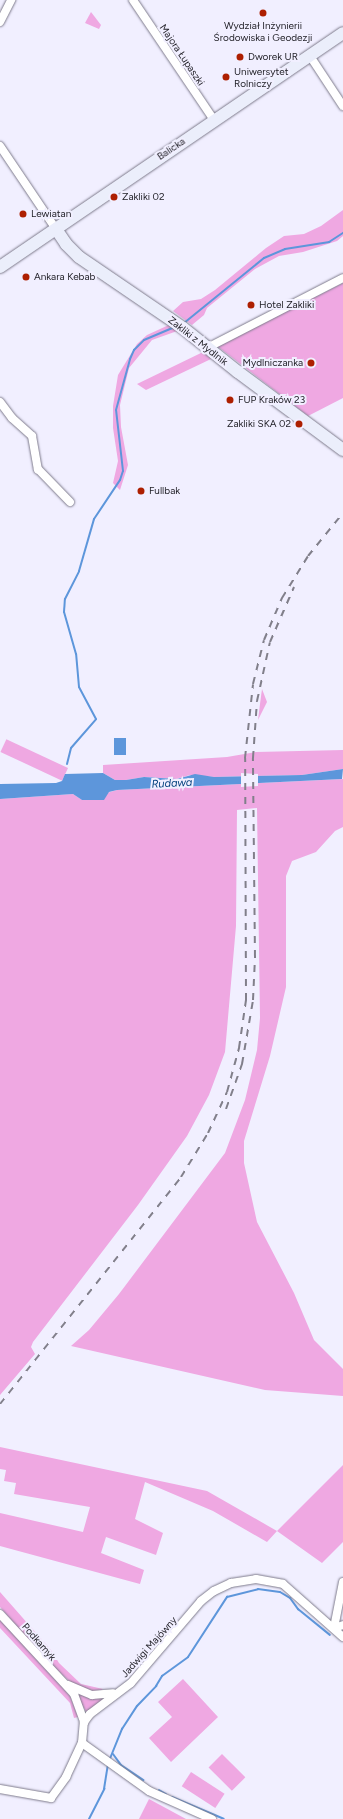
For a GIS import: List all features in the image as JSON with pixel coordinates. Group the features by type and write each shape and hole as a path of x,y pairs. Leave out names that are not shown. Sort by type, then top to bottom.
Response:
{"street":[{"path":"0,22 11,0"},
{"name":"Majora Łupaszki","path":"133,0 214,120"},
{"name":"Balicka","path":"0,267 343,33"},
{"path":"310,56 343,106"},
{"path":"0,146 56,228"},
{"name":"Zakliki z Mydlnik","path":"56,228 66,244 79,257 180,326 343,450"},
{"path":"207,348 343,278"},
{"path":"0,402 12,418 32,436 38,469 70,502"},
{"name":"Jadwigi Majówny","path":"84,1722 98,1706 119,1691 151,1662 201,1601 214,1591 231,1583 256,1579 283,1584 343,1637"},
{"path":"343,1582 334,1628 343,1625"},
{"name":"Podkamyk","path":"0,1614 64,1683 79,1704 84,1722"},
{"name":"Podkamyk","path":"64,1683 92,1695 119,1691"},
{"path":"0,1789 51,1798 66,1777 82,1743 84,1722"},
{"path":"82,1743 149,1791 212,1819"}],"shaded area":[{"path":"91,12 101,25 99,29 85,23"},
{"path":"343,210 343,236 337,241 303,252 279,256 255,269 207,308 204,315 192,325 173,311 183,302 201,299 215,290 266,248 284,236 304,234 321,226"},
{"path":"343,283 343,398 308,416 217,346"},
{"path":"171,324 180,330 152,340 129,368 120,405 121,427 128,465 120,490 113,483 118,461 113,428 113,406 118,375 137,344 147,335"},
{"path":"203,352 211,359 146,390 137,384"},
{"path":"262,689 267,702 258,720 260,704"},
{"path":"6,739 68,768 62,781 0,752"},
{"path":"343,750 343,769 302,775 214,777 190,775 177,779 144,777 115,780 103,773 103,765 227,757 256,752"},
{"path":"343,779 343,827 335,831 316,852 292,861 286,876 286,987 270,1056 244,1141 244,1163 257,1222 294,1293 314,1340 343,1369 343,1396 265,1390 71,1346 89,1330 119,1294 225,1153 245,1100 257,1050 260,1018 257,808 237,810 236,926 225,1052 209,1095 187,1136 138,1205 33,1342 31,1347 35,1354 0,1395 0,799 73,794 82,800 117,790"},
{"path":"0,1447 207,1491 277,1531 267,1542 213,1511 145,1482 135,1519 163,1533 156,1555 106,1537 101,1553 144,1570 140,1584 0,1546 0,1513 83,1532 90,1507 14,1494 16,1483 4,1481 6,1470 0,1469"},
{"path":"343,1465 343,1542 322,1563 277,1531"},
{"path":"0,1592 51,1650 59,1663 81,1684 103,1689 99,1692 77,1688 47,1661 0,1607"},
{"path":"0,1620 70,1696 78,1717 74,1718 70,1703 0,1628"},
{"path":"183,1679 218,1717 171,1762 149,1738 172,1717 158,1702"},
{"path":"74,1692 107,1697 87,1713"},
{"path":"222,1754 245,1777 232,1791 209,1767"},
{"path":"191,1772 225,1794 215,1808 182,1786"},
{"path":"149,1799 186,1819 139,1819"}],"water":[{"path":"114,738 126,738 126,755 114,755"},
{"name":"Rudawa","path":"343,769 342,779 117,790 109,792 104,800 82,800 73,794 0,799 0,784 56,783 62,781 65,774 103,773 115,780 126,780 144,777 177,779 195,774 214,777 302,775"}],"pier":[{"path":"241,773 258,774 258,786 241,787"}],"waterway":[{"path":"184,323 264,258 285,249 329,242 343,233"},
{"path":"67,764 71,748 96,719 79,687 76,654 64,612 65,599 79,571 94,519 120,480 123,471 116,410 130,359 134,350 144,340 175,327"},
{"path":"109,1761 122,1729 137,1706 156,1686 162,1676 188,1657 227,1597 258,1589 280,1592 290,1598 298,1609 330,1635"},
{"path":"113,1754 121,1765 143,1780"},
{"path":"89,1819 104,1789 108,1765"},
{"path":"159,1790 166,1794"},
{"path":"172,1797 224,1819"}],"railway":[{"path":"0,1404 181,1177 208,1133 227,1092 239,1048 246,1000 245,758 253,684 264,640 282,598 308,556 343,513"},
{"path":"226,1109 242,1064 253,1000 255,957 253,758 257,701 270,642 294,587"}],"place":[{"name":"Wydział Inżynierii Środowiska i Geodezji","path":"263,13"},
{"name":"Dworek UR","path":"240,57"},
{"name":"Uniwersytet Rolniczy","path":"226,77"},
{"name":"Zakliki 02","path":"114,197"},
{"name":"Lewiatan","path":"23,214"},
{"name":"Ankara Kebab","path":"26,277"},
{"name":"Hotel Zakliki","path":"251,305"},
{"name":"Mydlniczanka","path":"311,363"},
{"name":"FUP Kraków 23","path":"230,400"},
{"name":"Zakliki SKA 02","path":"299,424"},
{"name":"Fullbak","path":"141,491"}]}
